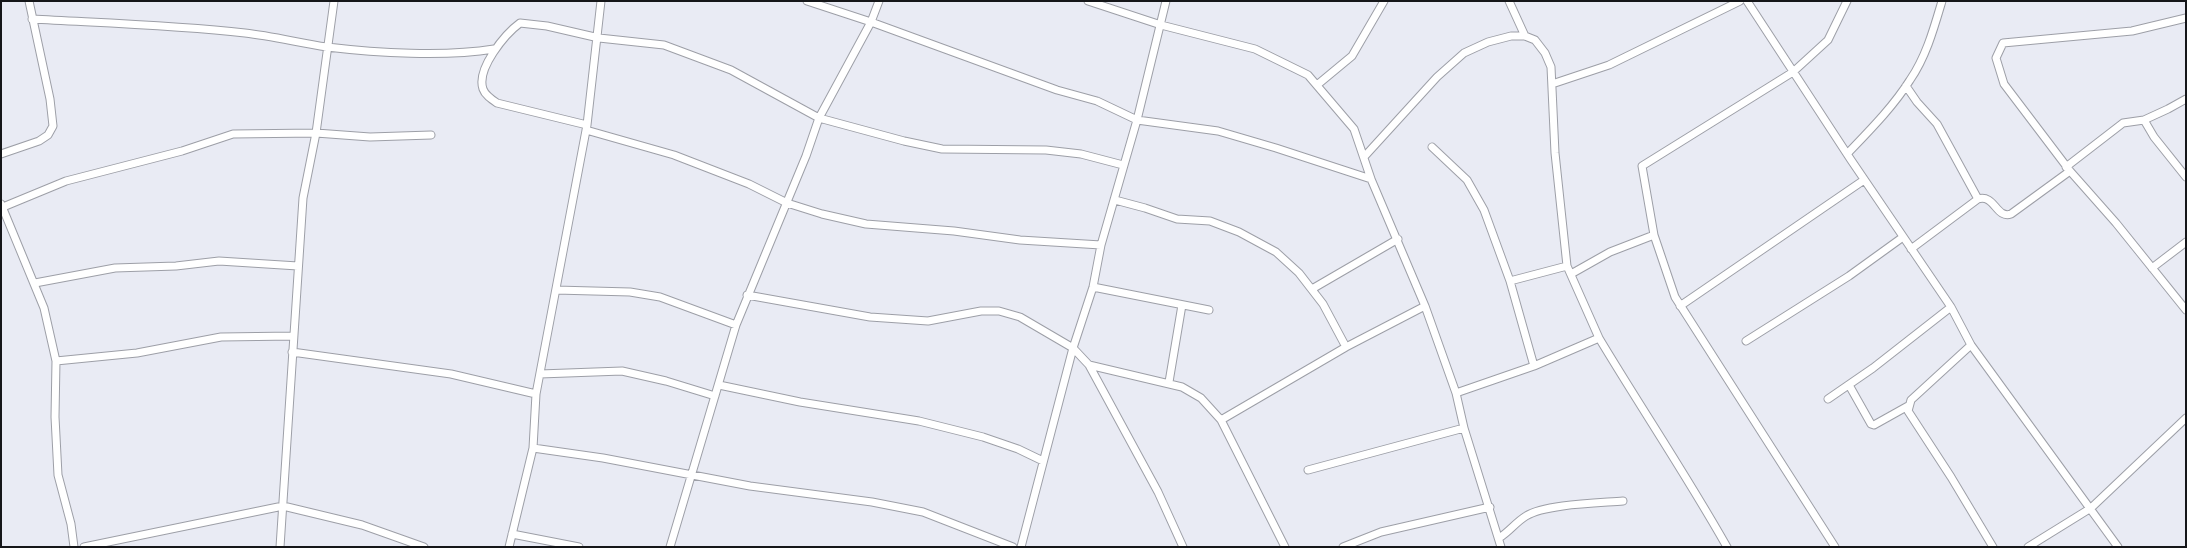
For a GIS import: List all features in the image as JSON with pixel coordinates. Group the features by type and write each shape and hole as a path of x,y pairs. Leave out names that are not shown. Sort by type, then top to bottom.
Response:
{"street":[{"path":"1,154 39,141 48,135 53,126 50,98 29,1"},
{"path":"280,547 293,336 304,198 316,133 334,1"},
{"path":"508,547 533,448 536,394 587,127 602,1"},
{"path":"807,1 871,22 1057,90 1097,101 1137,120 1218,131 1371,179"},
{"path":"670,547 736,325 747,295 787,203 819,118 871,22 879,1"},
{"path":"1088,1 1162,25 1255,49 1308,75 1354,128 1371,179 1425,306 1456,393 1464,428 1502,547"},
{"path":"1021,547 1073,348 1093,287 1101,245 1137,120 1162,25 1166,1"},
{"path":"1317,85 1352,56 1384,1"},
{"path":"1509,1 1525,36"},
{"path":"1552,84 1610,65 1740,1"},
{"path":"1746,1 1864,180 1951,307 1971,345 2118,547"},
{"path":"1835,547 1675,297 1654,235 1642,166 1793,72 1828,40 1847,1"},
{"path":"1847,154 1872,128 1906,86 1929,44 1942,1"},
{"path":"2186,18 2132,31 2003,42 1996,58 2004,84 2068,169 2116,223 2186,310"},
{"path":"32,19 163,26 237,33 327,47 389,52 476,52 494,49"},
{"path":"1101,245 1020,240 954,231 866,224 822,214 787,203 749,184 674,156 587,127 497,103 491,99 482,87 482,82 494,49 512,30 520,24 547,26 599,38 664,45 731,70 819,118 942,149 1046,150 1081,154 1123,165"},
{"path":"1364,157 1437,77 1464,54 1488,42 1511,36 1525,36 1535,40 1545,53 1550,67 1555,153 1567,266 1599,338 1643,412 1704,506 1727,547"},
{"path":"1906,86 1917,102 1937,124 1978,199"},
{"path":"1911,249 1978,199 1984,197 1990,200 2002,214 2006,216 2011,214 2123,123 2144,120 2186,98"},
{"path":"2144,120 2154,137 2186,177"},
{"path":"74,547 71,524 58,475 55,418 56,361 44,308 2,205 66,181 182,151 233,134 316,133 370,137 431,135"},
{"path":"1432,147 1467,180 1479,199 1510,281 1534,366"},
{"path":"1680,306 1864,180"},
{"path":"1115,200 1176,219 1210,221 1239,232 1276,252 1299,273 1312,289 1323,304 1346,347"},
{"path":"1571,274 1605,255 1654,235"},
{"path":"1746,342 1849,276 1903,237"},
{"path":"1312,289 1398,239"},
{"path":"2152,268 2186,242"},
{"path":"35,283 115,268 176,266 219,261 298,266"},
{"path":"1510,281 1567,266"},
{"path":"1093,287 1209,310"},
{"path":"556,290 630,292 660,297 736,325"},
{"path":"747,295 870,317 928,321 981,311 999,311 1020,317 1073,348 1090,365 1158,492 1183,547"},
{"path":"1169,382 1182,305"},
{"path":"1221,420 1346,347 1425,306"},
{"path":"1828,400 1951,307"},
{"path":"56,361 137,353 221,337 293,336"},
{"path":"1456,393 1534,366 1599,338"},
{"path":"1971,345 1911,400 1908,412 1952,477 1993,547"},
{"path":"292,352 451,374 536,394"},
{"path":"1090,365 1169,382 1201,398 1221,420 1285,547"},
{"path":"540,374 622,371 666,381 715,396"},
{"path":"718,385 800,402 920,420 983,437 1018,449 1043,461"},
{"path":"1849,385 1871,424 1874,425 1908,406"},
{"path":"2028,547 2091,508 2186,418"},
{"path":"1308,470 1464,428"},
{"path":"533,448 603,458 691,476 811,496 872,502 923,512 1013,547"},
{"path":"1499,538 1511,530 1525,516 1540,510 1623,501"},
{"path":"84,547 283,506 362,525 424,547"},
{"path":"1343,547 1381,532 1490,507"},
{"path":"512,534 579,547"}]}
